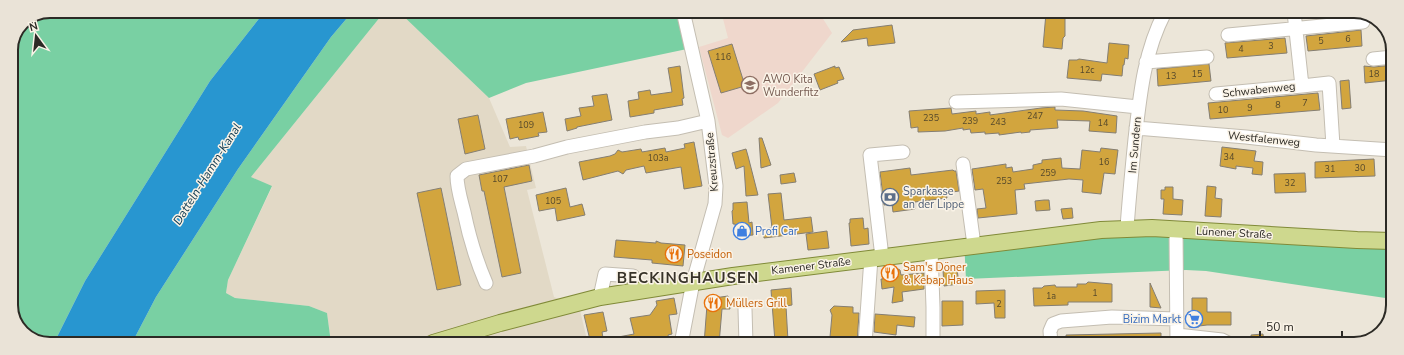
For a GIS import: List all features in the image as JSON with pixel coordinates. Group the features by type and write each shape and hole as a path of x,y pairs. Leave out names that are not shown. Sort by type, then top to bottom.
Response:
{"main road":[{"name":"Lünener Straße","path":"1076,233 1126,228 1386,241"},
{"name":"Kamener Straße","path":"454,337 500,323 600,297 693,282 1076,233"}],"street":[{"name":"Kreuzstraße","path":"682,337 693,282 715,204 716,186 708,121 685,18"},
{"name":"Im Sundern","path":"1126,228 1138,107 1152,38 1162,18"},
{"name":"Schwabenweg","path":"1295,18 1302,86"},
{"path":"1228,34 1363,22"},
{"path":"1146,62 1206,57"},
{"path":"1373,59 1386,58"},
{"name":"Schwabenweg","path":"1216,94 1329,84 1333,146"},
{"path":"956,102 1060,99 1138,107"},
{"name":"Kreuzstraße","path":"486,283 469,235 457,186 457,176 466,169 708,121"},
{"name":"Westfalenweg","path":"1136,128 1386,150"},
{"path":"866,337 876,258 870,155 903,152"},
{"path":"963,164 974,245"},
{"path":"1176,230 1177,337"},
{"path":"931,251 933,337"},
{"path":"600,297 604,274 633,276"},
{"path":"745,308 746,337"},
{"path":"1050,337 1050,331 1053,324 1061,321 1112,318 1177,319"}],"shaded area":[{"path":"379,18 405,18 489,98 510,147 526,146 536,188 527,190 554,297 579,306 586,337 330,337 327,313 309,306 235,298 226,293 228,280 272,187 251,177"},
{"name":"AWO Kita Wunderfitz","path":"723,18 822,18 832,33 778,103 728,138 722,135 699,47 728,38"}],"green space":[{"path":"50,18 260,18 210,81 85,281 57,337 44,336 34,333 22,321 18,307 18,50 20,38 23,32 32,23 38,20"},
{"path":"347,18 379,18 251,177 272,186 228,280 226,293 235,298 309,306 327,313 330,337 135,337 156,297 238,169 331,37"},
{"path":"405,18 679,18 687,49 526,83 489,98"},
{"path":"1113,227 1386,236 1386,298 1206,271 1186,270 966,279 964,241"}],"water":[{"name":"Datteln-Hamm-Kanal","path":"260,18 347,18 331,37 238,169 156,297 135,337 57,337 85,281 210,81"}],"building":[{"path":"1046,18 1065,18 1065,36 1063,38 1062,49 1043,47"},
{"path":"892,25 895,43 868,46 867,38 841,42 853,30"},
{"path":"1361,30 1362,46 1308,51 1306,36"},
{"path":"1285,38 1287,53 1227,58 1225,43"},
{"path":"1109,43 1129,45 1128,59 1125,58 1122,76 1102,74 1101,81 1067,78 1069,60 1079,59 1107,63"},
{"path":"732,44 745,86 721,93 708,51"},
{"path":"1209,64 1211,81 1158,86 1157,69"},
{"path":"680,66 684,98 682,99 683,105 654,110 654,113 630,117 628,101 639,99 638,92 650,90 651,95 672,92 668,68"},
{"path":"835,66 835,68 839,67 844,79 820,90 814,74"},
{"path":"1364,66 1386,66 1386,81 1365,83"},
{"path":"1349,80 1351,108 1342,109 1340,81"},
{"path":"1318,93 1320,110 1210,119 1208,103"},
{"path":"607,94 612,120 577,127 567,131 565,119 581,116 579,108 594,106 592,96"},
{"path":"1055,107 1055,110 1083,111 1117,116 1116,133 1089,131 1090,121 1057,120 1058,128 1030,130 1030,132 999,135 999,133 985,134 985,132 971,133 970,129 963,130 963,128 945,131 918,132 918,127 911,128 909,111 951,108 952,114 976,111 976,114 990,112 990,115"},
{"path":"543,112 547,132 538,133 539,136 519,140 518,137 510,139 506,119"},
{"path":"478,115 485,149 465,154 458,119"},
{"path":"759,138 762,138 771,165 761,168"},
{"path":"694,142 702,186 684,189 681,167 646,173 644,166 626,170 623,174 618,171 583,180 579,162 610,156 615,154 618,150 622,152 641,149 642,152 665,148 666,152 685,148 684,144"},
{"path":"1222,147 1256,151 1254,161 1263,162 1262,175 1252,174 1253,168 1236,166 1236,169 1220,166"},
{"path":"1101,148 1118,150 1115,174 1104,173 1101,194 1082,192 1083,180 1069,179 1024,184 1025,189 1015,190 1017,214 978,218 977,209 986,208 983,189 975,190 972,169 1006,164 1006,168 1012,167 1013,172 1033,169 1033,165 1042,163 1042,160 1061,158 1062,168 1080,169 1082,150 1100,152"},
{"path":"746,149 758,195 746,196 744,166 736,169 732,153"},
{"path":"1374,159 1375,176 1315,178 1315,162"},
{"path":"529,165 532,181 504,187 521,273 502,277 484,191 482,191 479,175"},
{"path":"910,168 911,175 953,170 956,171 959,191 946,193 947,198 915,202 915,209 893,212 892,204 884,205 880,172"},
{"path":"794,173 796,182 781,184 780,175"},
{"path":"1305,173 1306,192 1275,193 1274,174"},
{"path":"1207,186 1216,187 1215,198 1222,199 1221,217 1205,216"},
{"path":"1165,187 1173,187 1173,199 1183,200 1182,215 1163,214 1164,199 1161,199 1161,190 1165,190"},
{"path":"441,188 461,285 437,290 417,193"},
{"path":"566,188 570,207 582,204 585,215 557,221 555,208 539,211 536,195"},
{"path":"781,193 784,220 811,217 813,232 764,238 763,229 772,228 768,194"},
{"path":"1049,200 1050,210 1036,211 1035,201"},
{"path":"747,202 749,223 752,222 753,235 742,236 736,232 735,224 733,224 733,203"},
{"path":"1072,208 1073,218 1063,219 1061,209"},
{"path":"863,218 864,229 868,228 869,244 851,246 850,219"},
{"path":"827,231 829,248 808,250 806,234"},
{"path":"616,240 656,243 656,241 661,243 685,245 683,266 652,263 652,260 614,257"},
{"path":"957,269 959,284 944,286 943,270"},
{"path":"900,270 901,275 924,273 924,289 902,292 903,301 892,303 894,287 882,289 882,271"},
{"path":"1088,282 1112,284 1112,302 1068,302 1068,305 1034,306 1033,288 1042,288 1044,286 1055,285 1056,287 1077,287 1077,284 1086,284"},
{"path":"1150,283 1161,308 1150,307"},
{"path":"791,288 792,305 786,306 788,337 775,337 771,290"},
{"path":"1005,290 1005,318 995,318 994,303 976,304 976,291"},
{"path":"728,296 730,309 722,309 720,337 705,337 707,305 714,298"},
{"path":"674,298 677,314 669,315 672,334 668,335 668,337 618,337 634,334 630,318 650,315 657,305 656,301"},
{"path":"1192,298 1207,298 1207,312 1231,312 1231,325 1189,327 1188,312 1192,312"},
{"path":"942,301 963,301 963,325 942,326"},
{"path":"834,306 853,307 853,313 859,313 857,337 830,337 832,315 830,310"},
{"path":"603,312 607,331 602,332 603,337 589,337 584,315"},
{"path":"875,314 915,317 914,327 897,325 896,335 874,332"},
{"path":"1161,333 1161,337 1066,337 1066,335"},
{"path":"1263,334 1263,337 1251,337 1251,335"}],"place":[{"name":"AWO Kita Wunderfitz","path":"750,85"},
{"name":"Sparkasse an der Lippe","path":"890,197"},
{"name":"Profi Car","path":"742,231"},
{"name":"Poseidon","path":"674,254"},
{"name":"Sam's Döner & Kebap Haus","path":"890,273"},
{"name":"Müllers Grill","path":"713,303"},
{"name":"Bizim Markt","path":"1194,319"}],"district":[{"name":"BECKINGHAUSEN","path":"688,278"}]}
